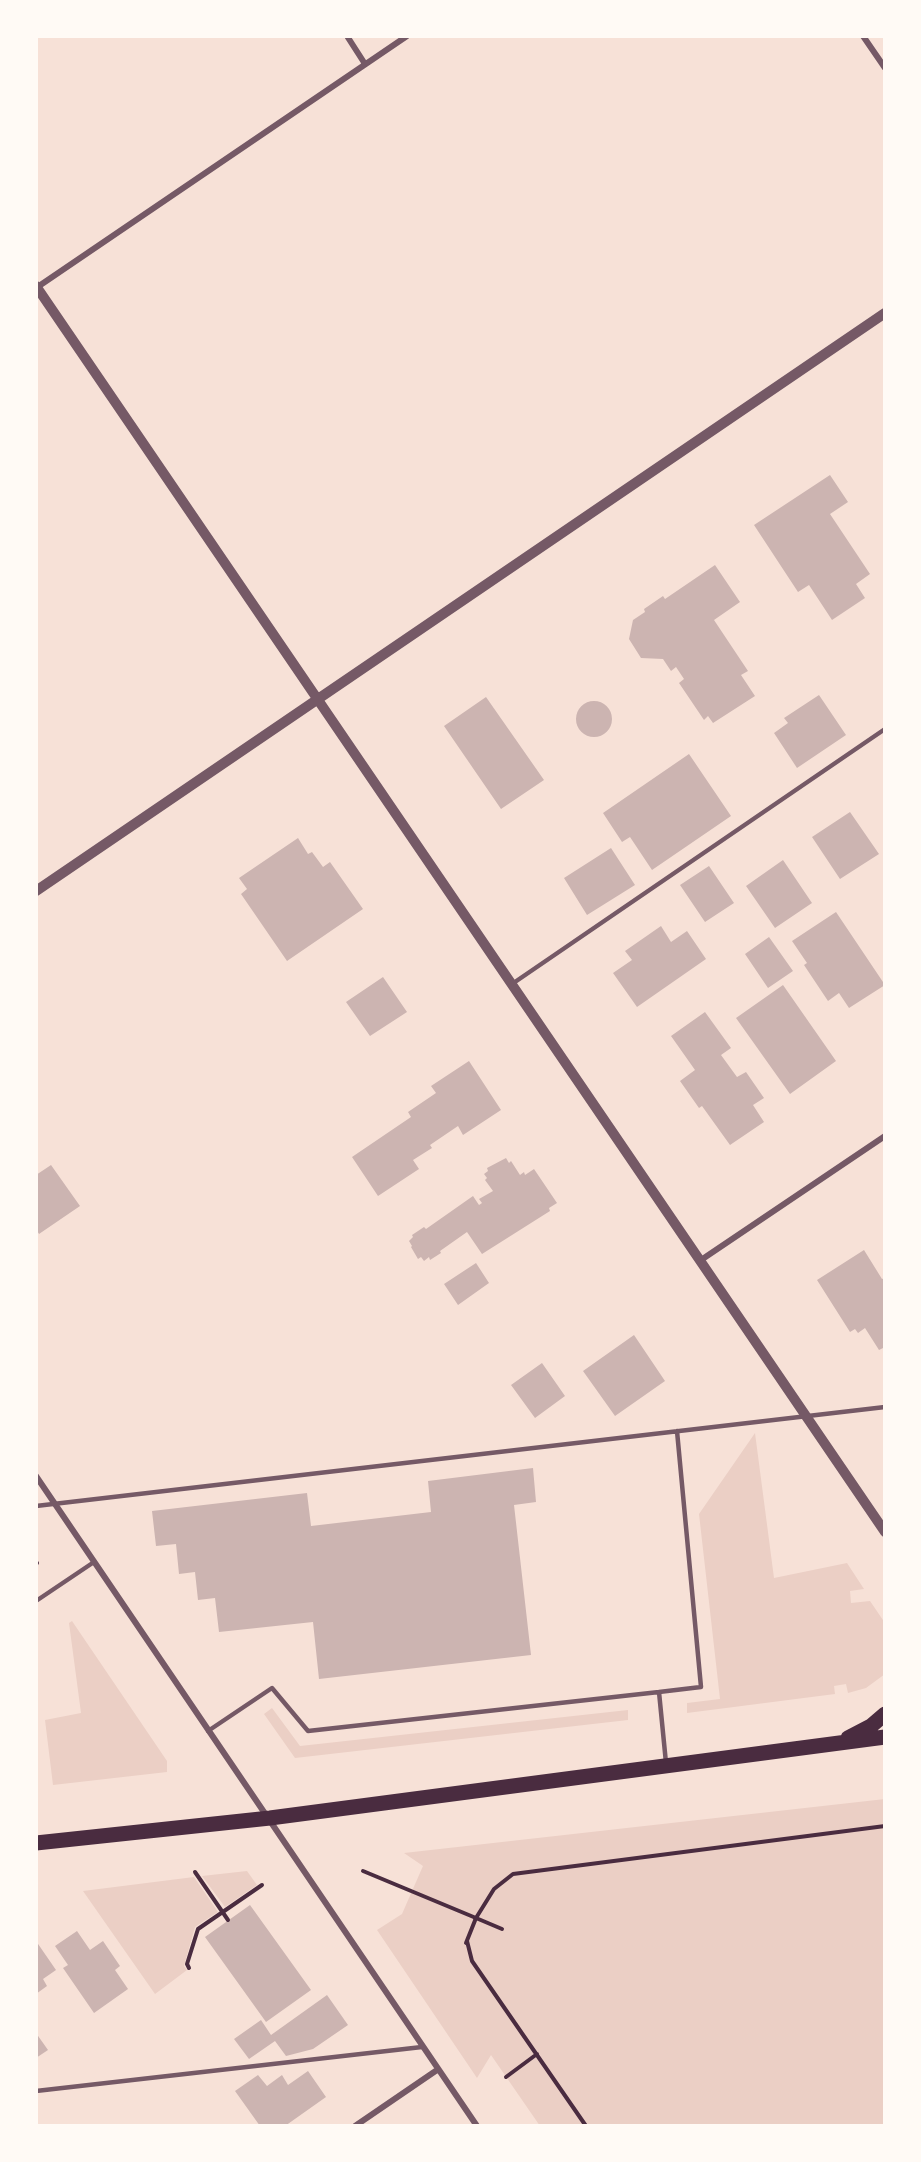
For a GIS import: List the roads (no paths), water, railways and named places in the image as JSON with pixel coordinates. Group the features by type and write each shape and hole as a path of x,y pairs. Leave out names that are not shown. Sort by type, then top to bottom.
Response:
{"main road":[{"path":"838,1743 871,1726 885,1714"},
{"path":"36,1843 270,1818 885,1737"}],"street":[{"path":"347,36 365,64"},
{"path":"407,36 396,39 365,64 36,287 885,1532"},
{"path":"863,36 885,68"},
{"path":"36,891 885,313"},
{"path":"701,1260 885,1136"},
{"path":"36,1476 477,2126"},
{"path":"355,2126 437,2070"}],"lane":[{"path":"512,984 885,729"},
{"path":"36,1506 885,1407"},
{"path":"208,1731 272,1688 308,1731 701,1687 677,1431"},
{"path":"36,1601 94,1562"},
{"path":"659,1692 666,1766"},
{"path":"36,2091 422,2047"}]}
